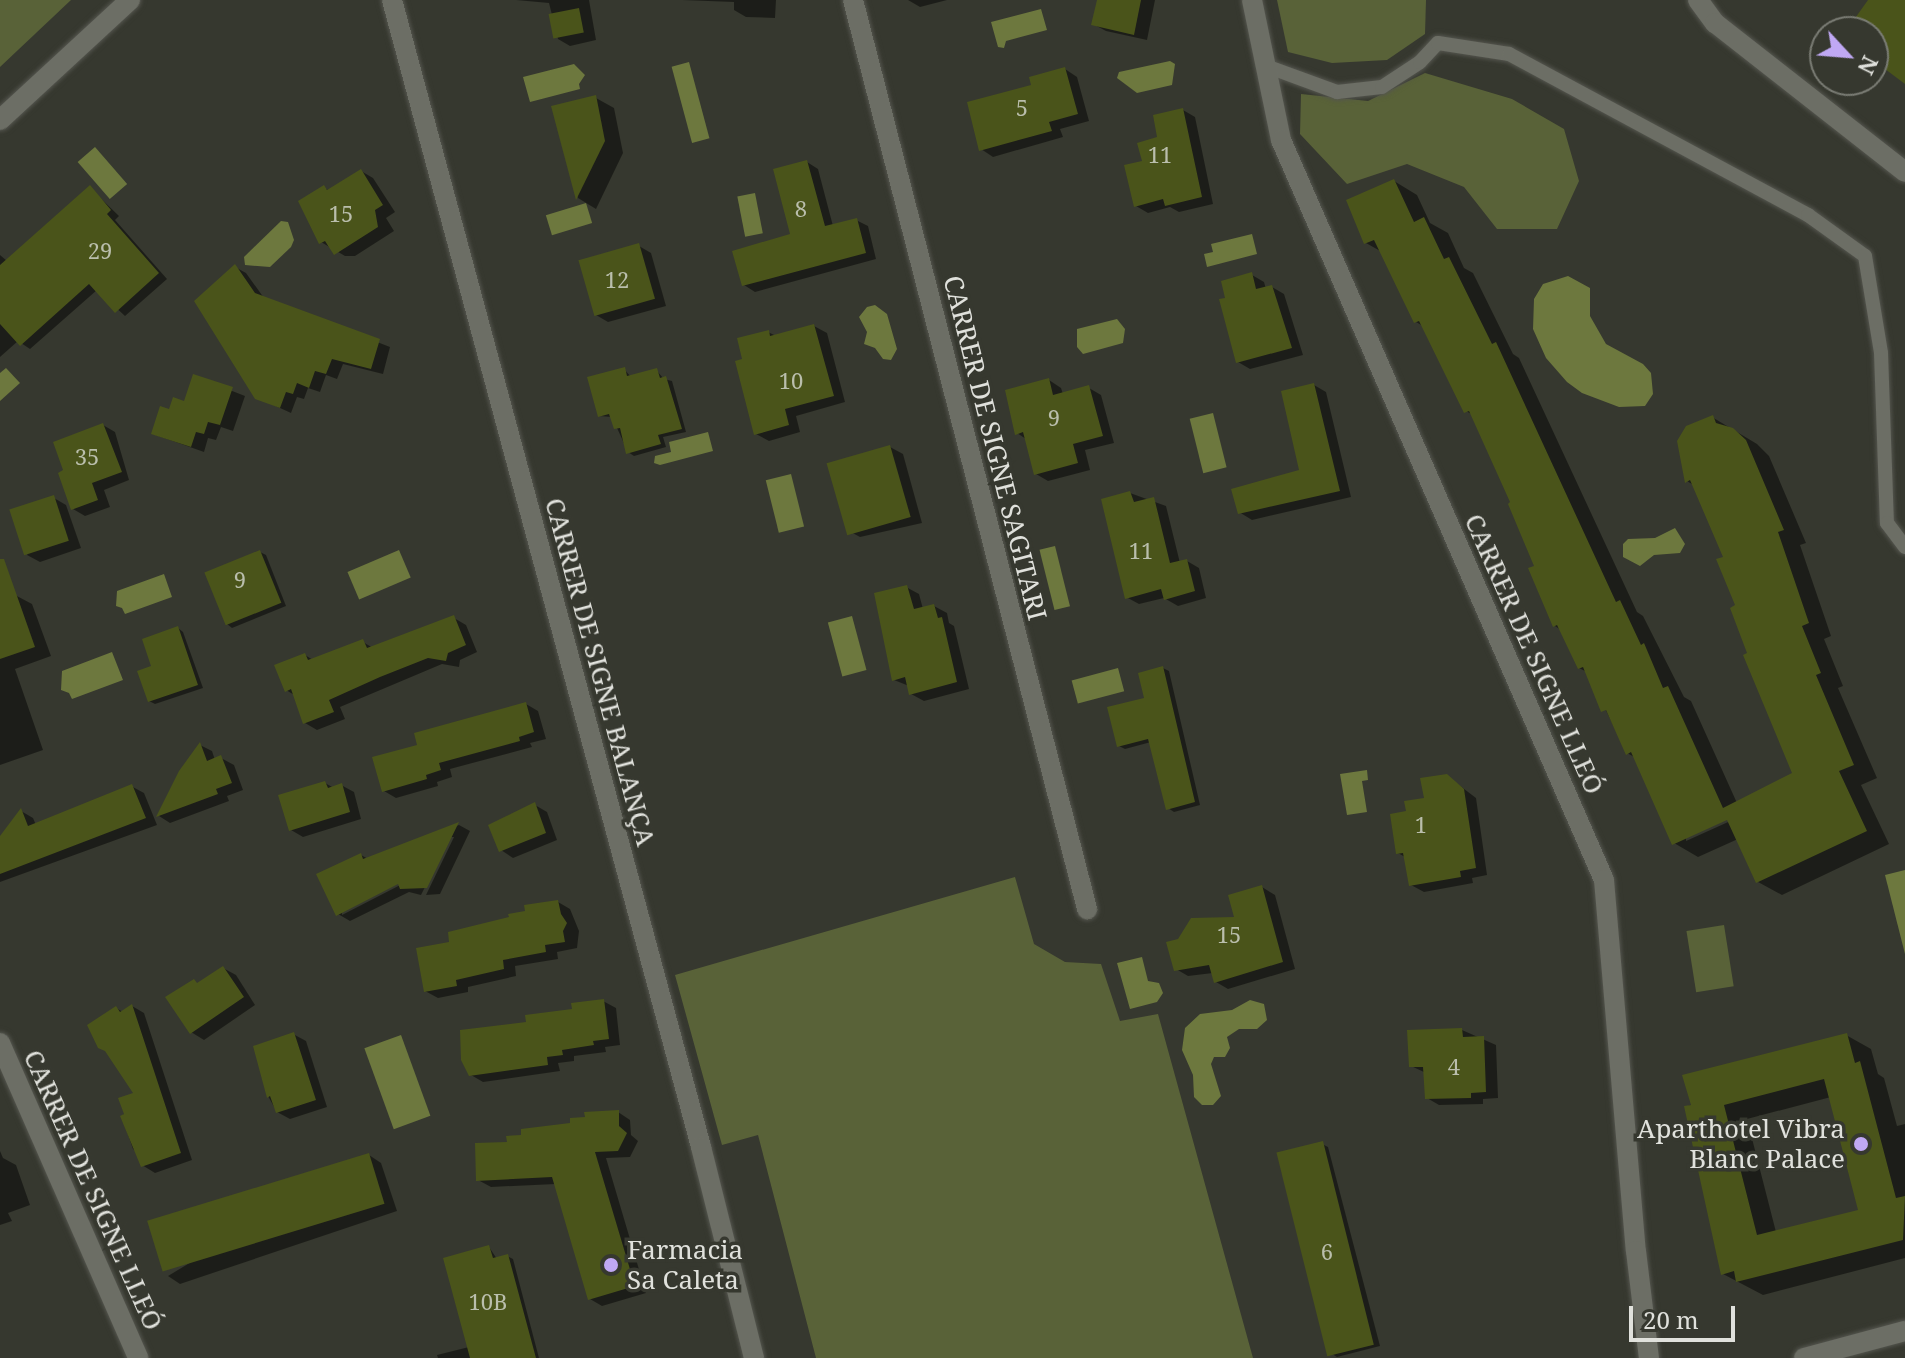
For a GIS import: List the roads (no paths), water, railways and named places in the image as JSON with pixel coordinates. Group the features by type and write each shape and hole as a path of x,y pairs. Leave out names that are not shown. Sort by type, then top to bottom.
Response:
{"street":[{"path":"0,120 130,0"},
{"name":"CARRER DE SIGNE BALANÇA","path":"392,0 701,1147 754,1358"},
{"name":"CARRER DE SIGNE SAGITARI","path":"853,0 1087,909"},
{"name":"CARRER DE SIGNE LLEÓ","path":"1252,0 1281,140 1604,880 1636,1251 1649,1358"},
{"path":"1698,0 1715,23 1905,172"},
{"name":"CARRER DE SIGNE LLEÓ","path":"0,1043 138,1358"},
{"path":"1804,1358 1905,1331"}],"lane":[{"path":"1266,66 1337,92 1382,87 1420,62 1438,43 1509,54 1808,215 1865,256 1881,353 1887,523 1905,547"}],"place":[{"name":"Aparthotel Vibra Blanc Palace","path":"1861,1144"},
{"name":"Farmacia Sa Caleta","path":"611,1265"}]}
